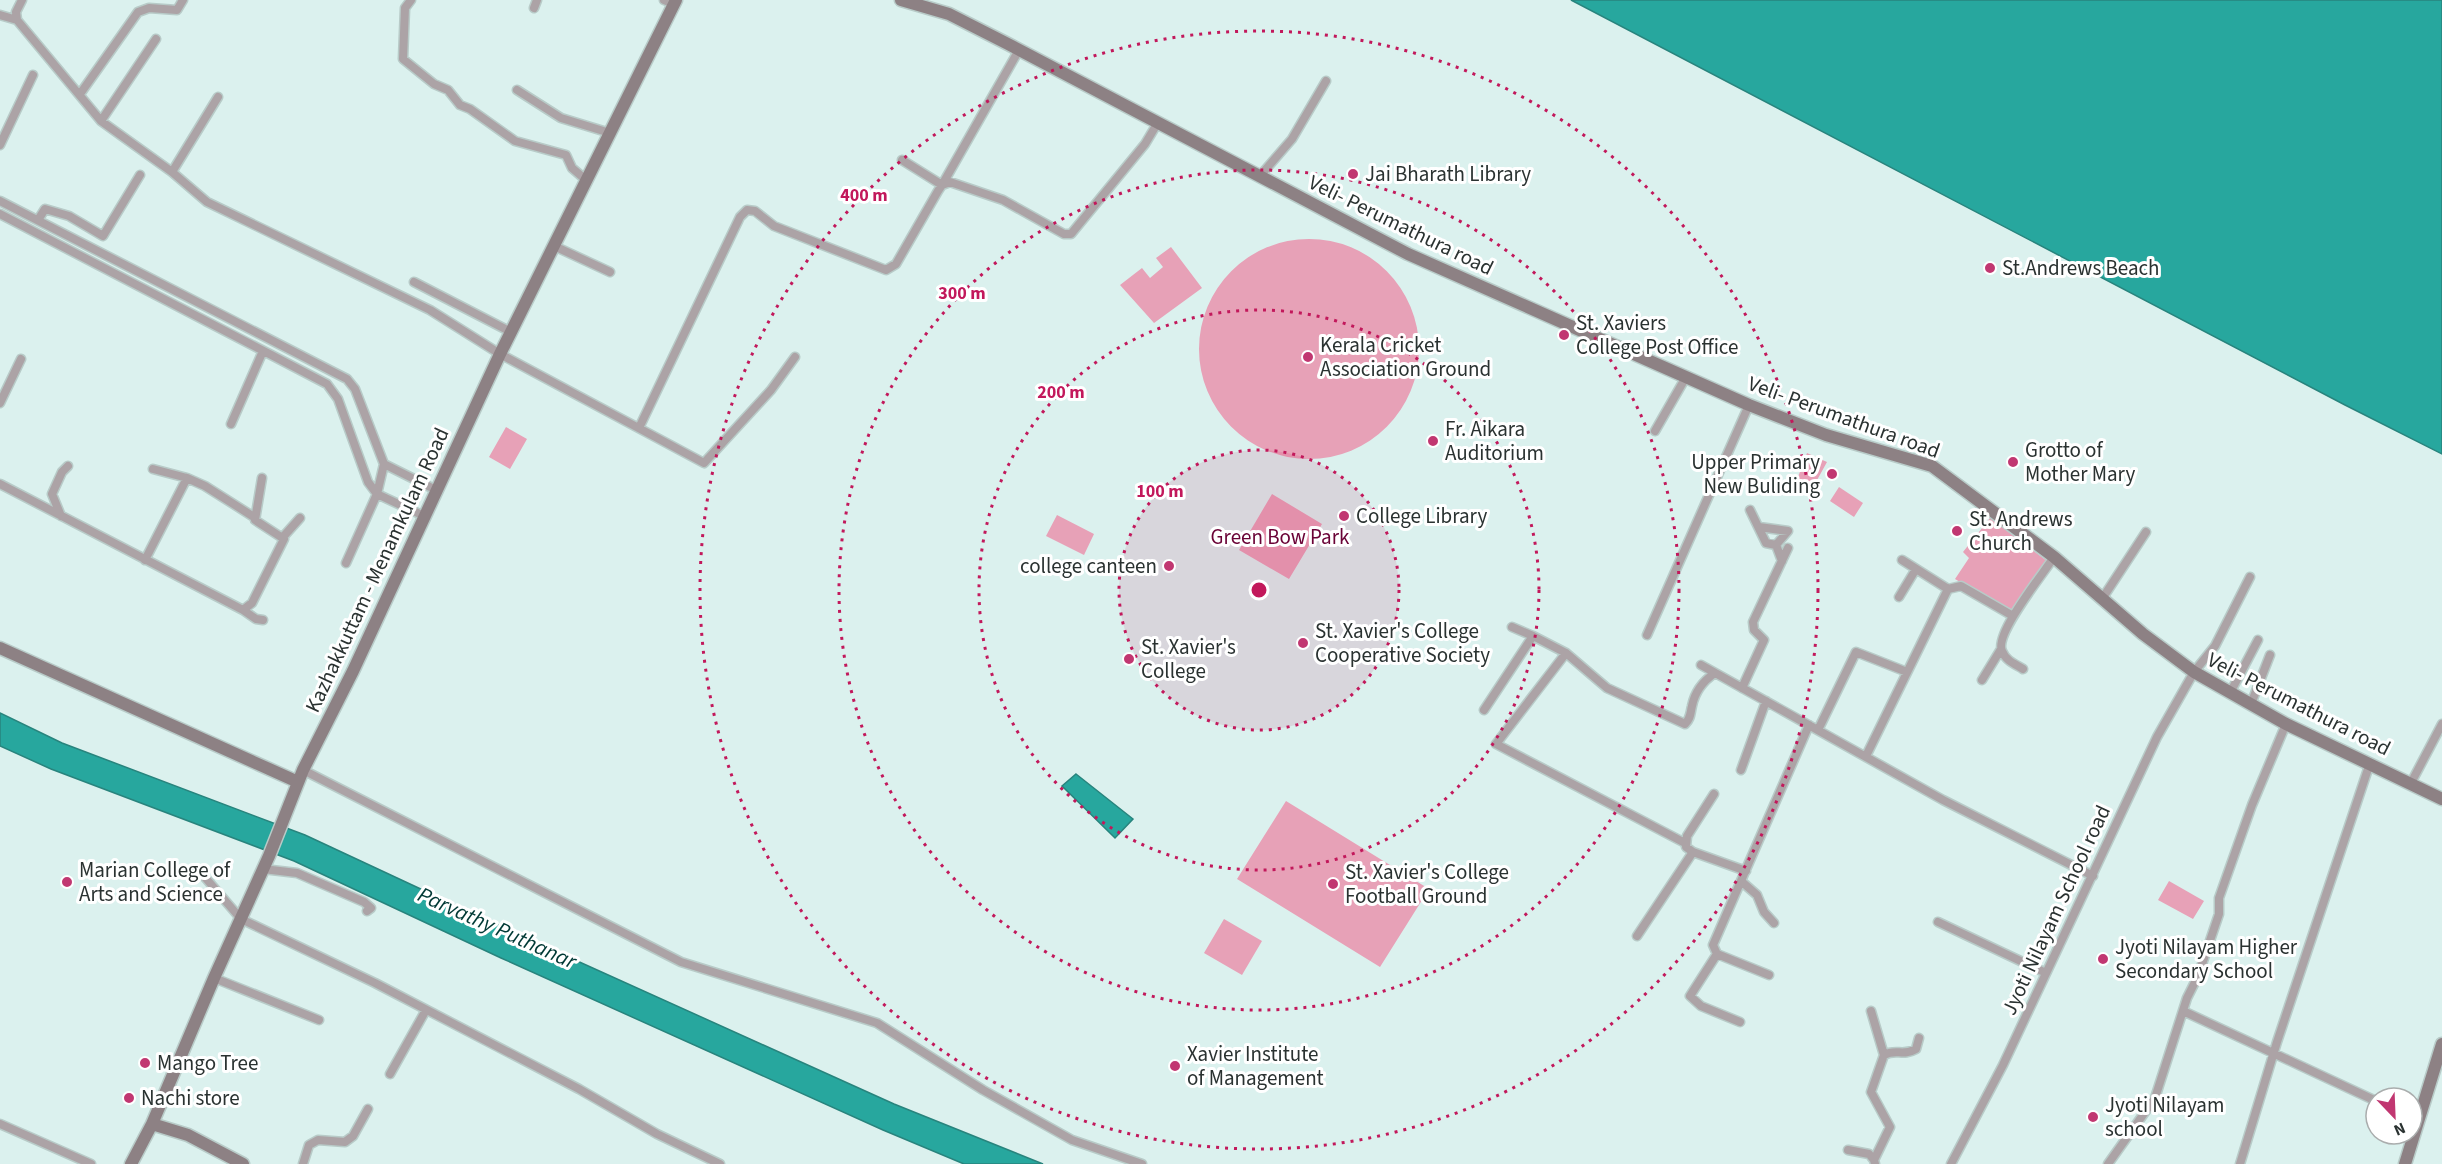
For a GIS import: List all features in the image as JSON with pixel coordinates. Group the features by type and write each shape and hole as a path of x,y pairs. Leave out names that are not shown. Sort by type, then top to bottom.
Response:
{"main road":[{"name":"Veli- Perumathura road","path":"901,0 949,14 1408,254 1749,405 1826,435 1932,466 2054,557 2143,634 2194,672 2286,724 2442,799"},
{"name":"Kazhakkuttam - Menamkulam Road","path":"131,1164 152,1124 269,856 300,776 353,671 500,354 610,133 671,1"},
{"path":"0,648 300,776"},
{"path":"2424,1103 2436,1082 2442,1044"},
{"path":"152,1124 188,1135 243,1164"},
{"path":"2405,1164 2409,1146"}],"street":[{"path":"17,20 16,12 22,0"},
{"path":"80,94 138,12 149,8 177,10 183,0"},
{"path":"411,0 405,8 403,59 434,84 448,90 460,105 470,109 515,141 566,155 572,168 586,180"},
{"path":"0,15 17,20 101,121 172,172 207,202 430,310 500,354 704,463 771,390 795,357"},
{"path":"101,121 156,39"},
{"path":"639,428 743,212 752,210 774,226 886,270 896,264 1019,50"},
{"path":"0,145 33,75"},
{"path":"1259,177 1292,139 1326,81"},
{"path":"517,90 561,118 610,133"},
{"path":"172,172 218,97"},
{"path":"902,160 942,185 955,182 1003,200 1064,234 1071,234 1145,144 1157,124"},
{"path":"39,220 45,209 69,216 103,236 140,175"},
{"path":"0,201 346,379 355,389 384,464 377,494 346,562"},
{"path":"0,214 327,384 338,399 368,482 377,494 424,516"},
{"path":"46,238 52,227"},
{"path":"554,246 610,272"},
{"path":"414,282 512,332"},
{"path":"234,336 240,323"},
{"path":"231,424 263,351"},
{"path":"0,403 21,359"},
{"path":"1655,431 1686,376"},
{"path":"1647,635 1749,405"},
{"path":"384,464 438,491"},
{"path":"61,516 52,494 62,472 68,466"},
{"path":"153,469 187,478 205,486 283,537"},
{"path":"145,560 187,478"},
{"path":"254,517 262,478"},
{"path":"0,484 243,610 256,619 263,620"},
{"path":"1750,510 1766,543 1776,545"},
{"path":"243,610 252,603 284,542 283,537 300,518"},
{"path":"1759,527 1788,531 1776,545"},
{"path":"2102,598 2146,532"},
{"path":"1776,545 1782,561"},
{"path":"1742,688 1764,640 1754,630 1753,622 1788,548"},
{"path":"2023,669 2007,659 2001,649 2001,641 2013,616 2054,557"},
{"path":"1902,560 1948,590"},
{"path":"1899,597 1916,569"},
{"name":"Jyoti Nilayam School road","path":"1951,1164 2046,974 2056,947 2093,876 2157,737 2194,672 2214,646 2250,577"},
{"path":"1866,756 1948,590 1961,586 2013,616"},
{"path":"1512,627 1566,653 1607,688 1685,724 1690,719 1692,704 1703,681 1715,673"},
{"path":"1484,710 1533,636"},
{"path":"2230,693 2258,640"},
{"path":"1982,680 2001,649"},
{"path":"1818,730 1856,652 1907,672"},
{"path":"1566,653 1496,744 1684,843 1694,852 1746,871"},
{"path":"2251,704 2270,655"},
{"path":"1701,665 1943,800 2093,876"},
{"path":"1741,770 1766,701"},
{"path":"2108,1164 2155,1098 2183,1011 2219,914 2219,898 2252,805 2286,724"},
{"path":"2411,783 2442,724"},
{"path":"1769,975 1717,954 1714,950 1715,939 1809,725"},
{"path":"2240,1164 2273,1054 2370,763"},
{"path":"300,776 681,962 877,1023 983,1090 1072,1140 1142,1164"},
{"path":"1684,843 1714,794"},
{"path":"1637,936 1694,852"},
{"path":"263,869 297,873 364,902 371,908 367,911"},
{"path":"203,875 241,919 375,983 579,1089 657,1134 720,1164"},
{"path":"1742,881 1757,895 1764,912 1774,923"},
{"path":"1938,922 2046,974"},
{"path":"1717,954 1690,996 1701,1006 1740,1022"},
{"path":"214,978 319,1020"},
{"path":"390,1074 426,1010"},
{"path":"1871,1011 1884,1054 1871,1092 1890,1127 1874,1162"},
{"path":"2183,1011 2364,1096"},
{"path":"1884,1054 1891,1052 1908,1054 1916,1049 1919,1038"},
{"path":"303,1164 309,1145 318,1140 345,1142 353,1136 368,1109"},
{"path":"0,1124 91,1164"},
{"path":"1848,1150 1869,1154 1874,1162"}],"green space":[{"name":"Kerala Cricket Association Ground","path":"1298,239 1320,239 1351,247 1370,257 1387,271 1401,288 1411,307 1419,338 1419,360 1411,391 1401,410 1387,427 1370,441 1351,451 1320,459 1298,459 1257,446 1239,434 1224,419 1207,391 1199,360 1199,338 1212,297 1224,279 1239,264 1267,247"},
{"path":"1171,247 1202,288 1154,323 1120,285 1142,268 1150,278 1163,267 1156,258"},
{"path":"506,427 527,439 510,469 489,457"},
{"path":"1807,453 1827,462 1811,491 1795,485"},
{"path":"1839,487 1863,503 1854,517 1830,501"},
{"name":"Green Bow Park","path":"1272,494 1322,524 1289,579 1239,550"},
{"path":"1057,515 1094,534 1084,555 1046,536"},
{"path":"1990,518 2047,561 2013,609 2005,609 1955,579 1969,558 1963,552"},
{"name":"St. Xavier's College Football Ground","path":"1286,801 1429,889 1380,967 1237,879"},
{"path":"2169,881 2204,901 2193,919 2158,900"},
{"path":"1224,919 1262,941 1242,975 1204,953"}],"water":[{"path":"1571,0 2442,0 2442,454 2345,405"},
{"name":"Parvathy Puthanar","path":"0,713 62,743 305,835 513,932 894,1104 1043,1164 964,1164 883,1130 501,958 294,861 51,769 0,746"},
{"path":"1076,774 1133,819 1115,838 1062,786"}],"place":[{"name":"Jai Bharath Library","path":"1353,174"},
{"name":"St.Andrews Beach","path":"1990,268"},
{"name":"St. Xaviers College Post Office","path":"1564,335"},
{"name":"Kerala Cricket Association Ground","path":"1308,357"},
{"name":"Fr. Aikara Auditorium","path":"1433,441"},
{"name":"Grotto of Mother Mary","path":"2013,462"},
{"name":"Upper Primary New Buliding","path":"1832,474"},
{"name":"College Library","path":"1344,516"},
{"name":"St. Andrews Church","path":"1957,531"},
{"name":"college canteen","path":"1169,566"},
{"name":"St. Xavier's College Cooperative Society","path":"1303,643"},
{"name":"St. Xavier's College","path":"1129,659"},
{"name":"Marian College of Arts and Science","path":"67,882"},
{"name":"St. Xavier's College Football Ground","path":"1333,884"},
{"name":"Jyoti Nilayam Higher Secondary School","path":"2103,959"},
{"name":"Mango Tree","path":"145,1063"},
{"name":"Xavier Institute of Management","path":"1175,1066"},
{"name":"Nachi store","path":"129,1098"},
{"name":"Jyoti Nilayam school","path":"2093,1117"}]}
